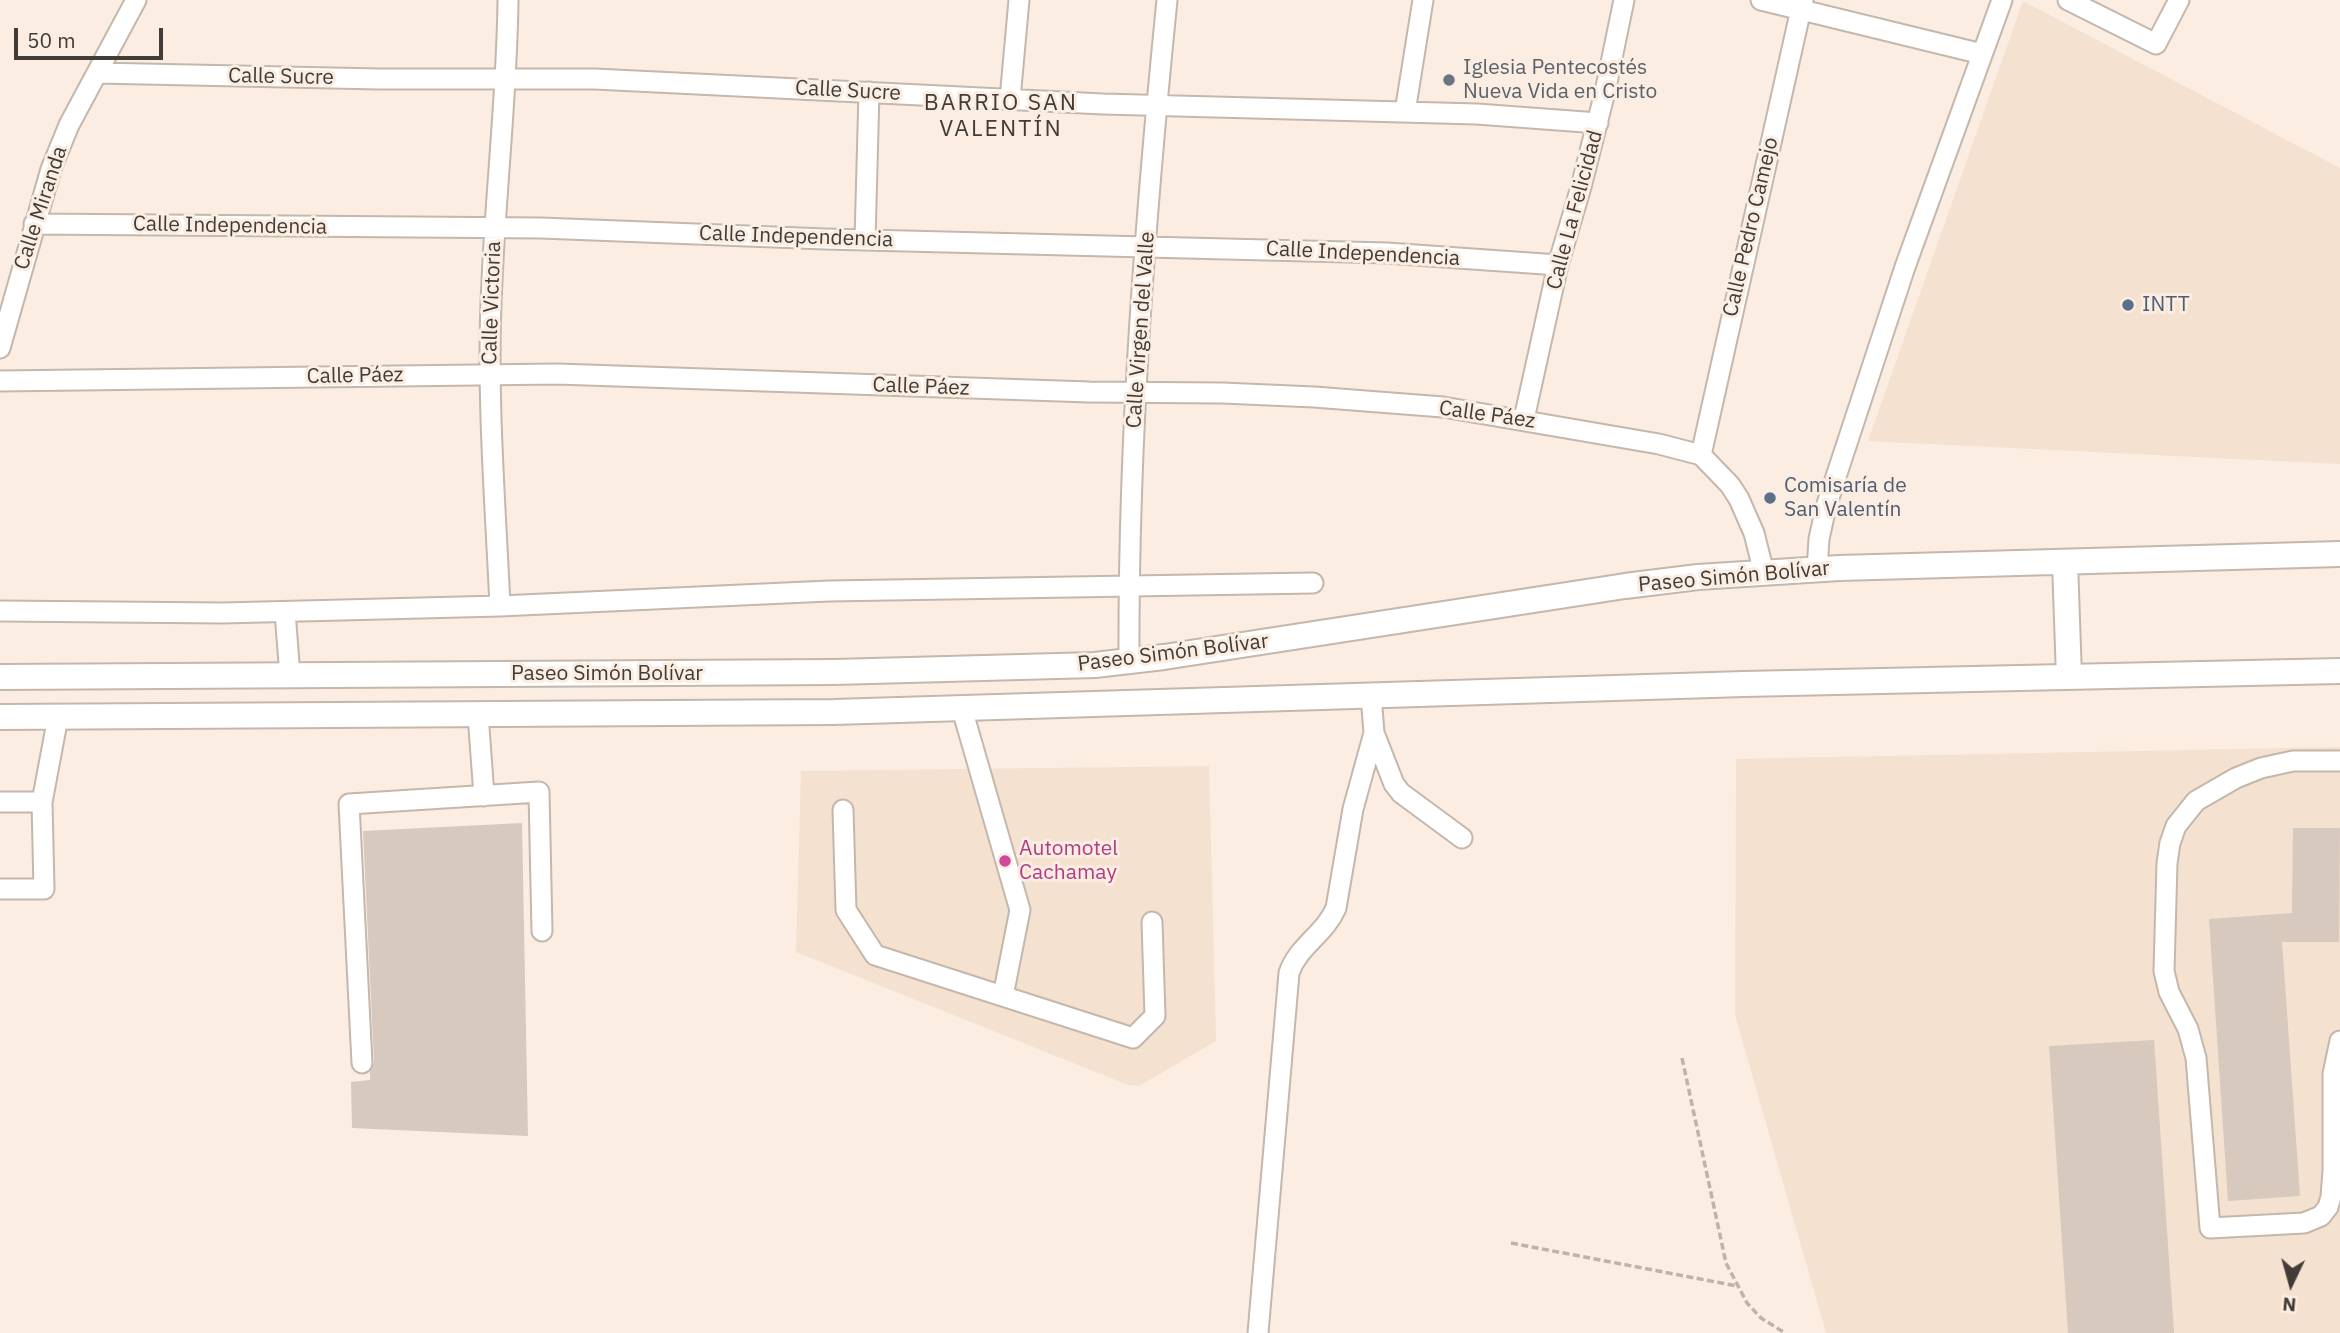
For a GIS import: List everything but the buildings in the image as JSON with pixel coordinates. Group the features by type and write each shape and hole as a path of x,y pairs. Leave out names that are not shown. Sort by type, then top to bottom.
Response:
{"main road":[{"name":"Paseo Simón Bolívar","path":"0,677 993,669 1129,661 1698,577 1817,570 2340,554"},
{"path":"2065,562 2068,677"},
{"name":"Paseo Simón Bolívar","path":"0,718 834,712 1371,695 2340,671"}],"street":[{"name":"Calle Miranda","path":"0,348 51,169 69,125 136,0"},
{"name":"Calle Victoria","path":"500,606 489,374 508,0"},
{"path":"1010,99 1019,0"},
{"name":"Calle Virgen del Valle","path":"1129,661 1136,393 1167,0"},
{"path":"1405,111 1423,0"},
{"name":"Calle La Felicidad","path":"1524,419 1558,265 1598,124 1624,0"},
{"path":"1761,0 1802,5 1982,54"},
{"path":"1817,570 1821,531 1830,495 1905,267 2002,0"},
{"path":"2068,0 2155,44 2179,0"},
{"name":"Calle Pedro Camejo","path":"1701,455 1802,5"},
{"name":"Calle Sucre","path":"97,73 596,79 1157,105 1476,114 1598,124"},
{"path":"865,240 869,92"},
{"name":"Calle Independencia","path":"34,224 496,228 1387,253 1558,265"},
{"name":"Calle Páez","path":"0,381 557,374 1314,397 1443,407 1524,419 1659,443 1701,455"},
{"path":"1701,455 1730,485 1739,499 1754,533 1764,573"},
{"path":"0,611 223,613 500,606 829,592 1313,583"},
{"path":"285,611 290,676"},
{"path":"1371,695 1374,733 1394,784 1401,793 1462,838"},
{"path":"962,709 1020,910 1003,996"},
{"path":"478,714 484,796"},
{"path":"0,890 44,889 42,802 58,717"},
{"path":"1258,1333 1289,973 1301,950 1322,931 1336,908 1353,809 1374,733"},
{"path":"2340,761 2293,761 2261,768 2236,778 2196,801 2176,825 2170,843 2164,971 2169,992 2191,1036 2196,1058 2210,1228 2304,1223 2320,1216 2328,1207 2333,1171 2333,1074 2340,1041"},
{"path":"362,1063 349,804 539,792 542,931"},
{"path":"0,802 42,802"},
{"path":"843,810 846,910 875,955 1133,1038 1156,1016 1152,922"}],"path":[{"path":"1682,1058 1726,1263 1747,1303 1761,1318 1784,1333"},
{"path":"1511,1243 1737,1286"}],"shaded area":[{"name":"INTT","path":"2023,1 2340,168 2340,464 1868,441"},
{"path":"2340,747 2340,1333 1826,1333 1735,1015 1736,759"},
{"name":"Automotel Cachamay","path":"1209,766 1216,1041 1139,1086 1128,1085 796,952 801,771"}],"place":[{"name":"Iglesia Pentecostés Nueva Vida en Cristo","path":"1449,80"},
{"name":"INTT","path":"2128,305"},
{"name":"Comisaría de San Valentín","path":"1770,498"},
{"name":"Automotel Cachamay","path":"1005,861"}],"district":[{"name":"BARRIO SAN VALENTÍN","path":"1001,116"}]}
